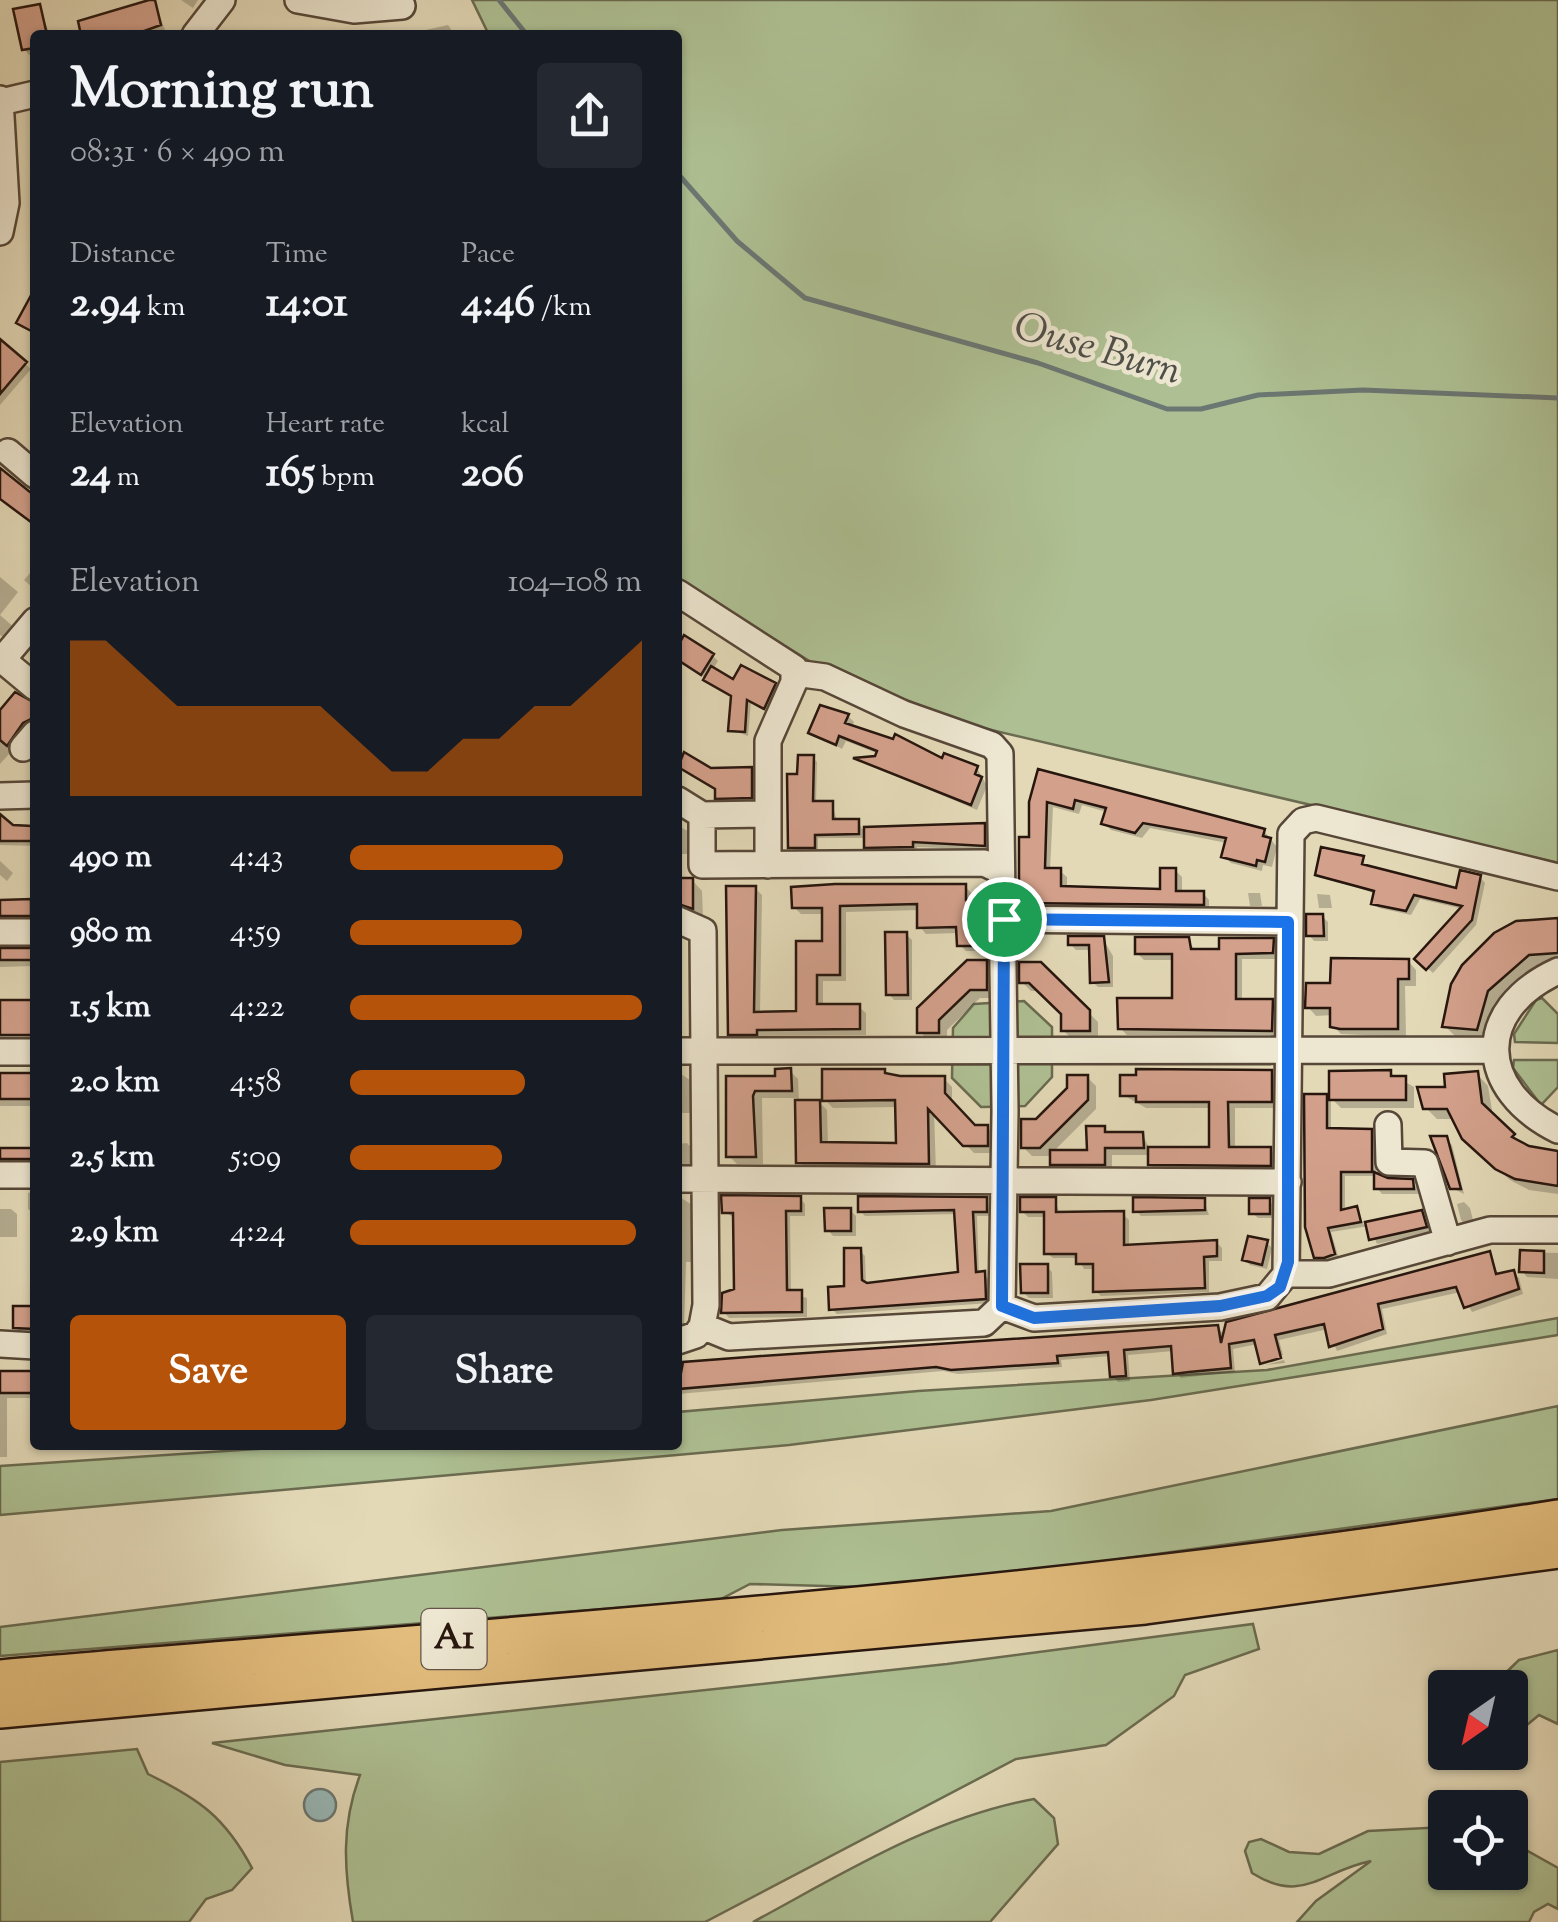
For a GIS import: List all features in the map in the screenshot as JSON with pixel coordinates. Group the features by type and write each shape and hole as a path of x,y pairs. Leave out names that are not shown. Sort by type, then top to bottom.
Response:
{"highway":[{"name":"A1","path":"0,1678 907,1600 1273,1560 1558,1518"},
{"name":"A1","path":"0,1710 1145,1606 1558,1550"}],"street":[{"path":"199,30 222,0"},
{"path":"298,0 402,6"},
{"path":"0,232 6,203 0,100 30,95"},
{"path":"8,452 30,470"},
{"path":"682,595 790,663 795,673"},
{"path":"30,626 1,659 30,683"},
{"path":"702,1326 729,1337 984,1323 1002,1306 1004,882 999,870 1003,858 1000,754 992,745 904,714 825,678 795,673"},
{"path":"768,865 770,729 795,673"},
{"path":"0,796 30,795"},
{"path":"682,802 702,815 768,814"},
{"path":"702,815 702,865 984,863 999,870"},
{"path":"1002,1306 1034,1318 1220,1306 1267,1296 1286,1274 1287,846 1304,821 1316,818 1558,877"},
{"path":"1004,919 1288,922"},
{"path":"682,922 703,931 706,1318 696,1334 682,1339"},
{"path":"0,932 30,932"},
{"path":"1558,971 1517,999 1500,1024 1494,1050 1502,1084 1512,1097 1535,1118 1558,1130"},
{"path":"682,1051 1494,1050"},
{"path":"0,1052 30,1052"},
{"path":"1388,1126 1388,1162 1425,1163 1448,1242"},
{"path":"0,1175 30,1175"},
{"path":"682,1179 1288,1182"},
{"path":"1286,1274 1328,1274 1490,1230 1558,1230"},
{"path":"0,1344 30,1346"}],"green space":[{"path":"472,0 1558,0 1558,863 966,724 811,662 682,581 682,30 487,30"},
{"path":"1542,998 1558,1014 1558,1043 1515,1042 1514,1034 1536,1000"},
{"path":"1024,1001 1052,1027 1052,1077 1025,1106 981,1107 952,1078 953,1028 974,1004"},
{"path":"1514,1060 1558,1060 1558,1087 1541,1105 1513,1068"},
{"path":"1558,1318 1558,1335 1151,1400 789,1445 0,1515 0,1466 242,1450 682,1450 682,1412 918,1391 1267,1370"},
{"path":"1558,1406 1558,1499 1032,1571 862,1587 750,1584 719,1600 0,1656 0,1627 782,1530 1051,1511"},
{"path":"1253,1624 1259,1649 1185,1675 1174,1696 1106,1745 1016,1759 705,1922 353,1922 346,1848 360,1775 285,1765 212,1743 947,1664"},
{"path":"1558,1650 1558,1724 1539,1715 1528,1724 1528,1670 1509,1670 1519,1660"},
{"path":"137,1749 148,1774 182,1792 221,1822 252,1868 232,1890 206,1899 189,1922 0,1922 0,1762"},
{"path":"1034,1799 1054,1818 1058,1844 990,1922 753,1922 924,1833 959,1819"},
{"path":"1428,1828 1428,1890 1528,1890 1528,1851 1558,1868 1558,1909 1548,1904 1534,1912 1529,1922 1297,1922 1316,1901 1371,1861 1312,1883 1285,1886 1252,1873 1245,1851 1249,1842 1261,1839 1289,1852 1319,1854 1368,1831"}],"water":[{"path":"320,1789 331,1794 336,1805 331,1816 320,1821 309,1816 304,1805 309,1794"}],"building":[{"path":"155,0 161,25 147,30 80,30 78,21"},
{"path":"40,4 46,30 30,30 30,49 22,50 13,9"},
{"path":"30,297 30,330 16,323"},
{"path":"0,339 27,362 0,394"},
{"path":"0,468 30,492 30,521 0,499"},
{"path":"684,635 714,654 701,675 682,663"},
{"path":"741,665 776,683 764,709 747,700 745,732 728,731 731,696 703,680 711,666 733,679"},
{"path":"15,692 30,700 30,720 7,746 0,740 0,710"},
{"path":"820,705 849,714 845,723 893,739 895,734 942,758 944,753 978,766 975,774 982,777 971,805 853,758 875,756 877,751 839,736 836,745 808,733"},
{"path":"684,752 711,768 752,767 752,798 715,799 715,789 682,769"},
{"path":"798,755 814,755 813,801 833,801 833,819 859,819 859,834 815,835 815,848 788,848 787,774 797,774"},
{"path":"1038,769 1265,829 1263,836 1271,838 1265,862 1257,860 1256,866 1221,857 1226,838 1143,823 1135,833 1101,824 1106,808 1075,800 1073,809 1047,802 1045,868 1061,868 1061,886 1160,889 1160,868 1176,868 1176,891 1204,891 1204,905 1019,903 1019,837 1029,837 1029,802"},
{"path":"0,814 13,825 30,826 30,841 0,841"},
{"path":"985,823 985,846 913,842 913,847 864,848 864,827"},
{"path":"1321,847 1364,856 1362,864 1456,888 1460,870 1481,875 1472,920 1426,970 1414,959 1462,906 1414,895 1406,911 1371,904 1374,891 1315,875"},
{"path":"682,878 693,878 693,909 682,905"},
{"path":"966,884 966,900 985,900 985,914 974,914 974,946 957,946 956,927 917,928 917,904 840,906 840,975 817,975 817,1004 860,1004 860,1029 757,1030 757,1035 728,1035 726,886 756,886 754,1012 796,1011 796,941 822,941 822,908 792,908 791,887"},
{"path":"30,899 30,916 0,916 0,900"},
{"path":"1306,914 1323,914 1324,936 1306,936"},
{"path":"1558,918 1558,953 1529,955 1488,991 1477,1030 1442,1027 1451,984 1462,965 1494,933 1516,921"},
{"path":"885,932 907,932 908,995 886,995"},
{"path":"1068,936 1104,936 1109,982 1090,983 1089,945 1068,945"},
{"path":"1135,937 1189,937 1191,949 1219,949 1219,938 1274,938 1273,953 1236,954 1236,999 1273,999 1272,1031 1118,1029 1117,998 1172,998 1172,954 1135,954"},
{"path":"0,948 30,948 30,960 0,960"},
{"path":"1331,958 1409,959 1409,979 1398,979 1398,1029 1330,1027 1330,1008 1305,1008 1306,983 1330,983"},
{"path":"967,960 987,960 987,990 970,990 939,1020 939,1033 917,1033 917,1008"},
{"path":"1019,962 1041,962 1090,1010 1090,1031 1061,1031 1061,1014 1029,983 1019,983"},
{"path":"0,1000 30,1000 30,1035 0,1035"},
{"path":"791,1068 792,1091 755,1091 753,1096 756,1157 726,1157 726,1076 775,1076 775,1069"},
{"path":"822,1069 885,1069 885,1073 900,1076 945,1076 945,1093 975,1125 988,1125 988,1146 963,1146 928,1109 929,1164 796,1163 795,1100 820,1100 821,1142 896,1143 895,1100 822,1101"},
{"path":"1136,1069 1272,1070 1272,1102 1228,1102 1229,1147 1271,1147 1271,1166 1148,1165 1148,1147 1209,1147 1209,1102 1136,1102 1136,1096 1120,1096 1120,1075 1136,1075"},
{"path":"1391,1070 1391,1076 1406,1076 1406,1100 1329,1100 1329,1071"},
{"path":"1478,1071 1482,1103 1515,1134 1512,1137 1529,1146 1558,1151 1558,1186 1515,1179 1495,1169 1462,1139 1447,1109 1423,1109 1417,1087 1445,1087 1444,1074"},
{"path":"0,1073 30,1073 30,1099 0,1099"},
{"path":"1067,1075 1088,1075 1088,1100 1040,1148 1021,1148 1021,1119 1036,1119 1067,1088"},
{"path":"1304,1094 1327,1094 1327,1128 1372,1129 1372,1172 1341,1172 1341,1210 1357,1206 1361,1222 1328,1228 1335,1254 1324,1258 1314,1258 1305,1227"},
{"path":"1086,1126 1105,1126 1105,1132 1143,1132 1144,1148 1105,1148 1105,1165 1050,1165 1050,1150 1087,1150"},
{"path":"1430,1136 1447,1136 1461,1189 1450,1189"},
{"path":"0,1148 30,1148 30,1159 0,1159"},
{"path":"1374,1172 1388,1178 1413,1179 1414,1189 1374,1189"},
{"path":"721,1195 801,1196 801,1211 786,1211 787,1290 802,1290 802,1312 721,1313 722,1293 734,1289 733,1213 722,1213"},
{"path":"858,1196 987,1197 987,1212 973,1212 976,1272 985,1271 986,1299 829,1310 828,1287 844,1286 844,1248 861,1248 862,1280 867,1283 958,1272 954,1210 858,1212"},
{"path":"1020,1197 1056,1197 1056,1212 1124,1211 1124,1245 1217,1240 1217,1256 1204,1257 1205,1288 1093,1292 1093,1264 1076,1264 1076,1254 1044,1254 1044,1212 1020,1212"},
{"path":"1133,1197 1205,1198 1205,1210 1133,1212"},
{"path":"1249,1198 1270,1198 1270,1214 1249,1214"},
{"path":"824,1208 851,1208 851,1231 825,1231"},
{"path":"1422,1210 1427,1227 1369,1240 1365,1222"},
{"path":"1248,1236 1268,1240 1262,1265 1242,1260"},
{"path":"1520,1250 1544,1251 1544,1273 1519,1272"},
{"path":"1490,1251 1496,1274 1514,1270 1519,1289 1464,1308 1456,1287 1378,1304 1383,1329 1329,1347 1324,1324 1275,1335 1281,1358 1260,1364 1254,1340 1229,1344 1231,1368 1173,1374 1171,1346 1124,1350 1126,1376 1110,1377 1108,1352 1057,1356 1058,1363 951,1370 936,1367 682,1389 683,1362 1218,1325 1221,1343 1226,1322"},
{"path":"1020,1264 1048,1264 1048,1293 1021,1293"},
{"path":"13,1306 30,1306 30,1329 13,1328"},
{"path":"0,1371 30,1371 30,1393 0,1393"}],"waterway":[{"path":"499,0 523,30"},
{"name":"Ouse Burn","path":"682,179 737,241 805,298 1038,363 1167,409 1201,409 1258,395 1363,390 1558,398"}],"route":[{"path":"1004,919 1288,922 1288,1262 1280,1287 1267,1296 1220,1306 1034,1318 1002,1306 1004,919"}]}
